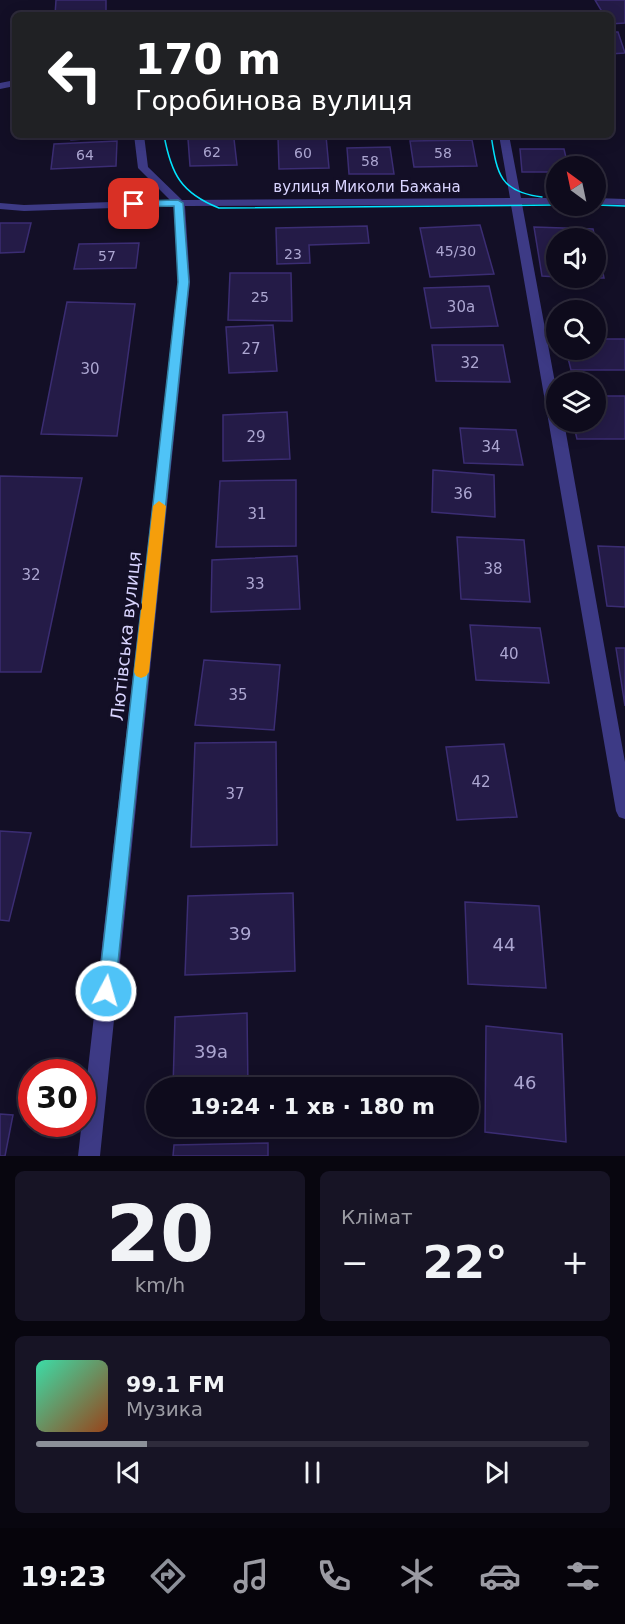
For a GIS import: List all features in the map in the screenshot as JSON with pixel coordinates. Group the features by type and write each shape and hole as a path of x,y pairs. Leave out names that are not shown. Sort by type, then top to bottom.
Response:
{"street":[{"path":"139,138 143,168 178,203"},
{"path":"505,138 548,372"},
{"name":"вулиця Миколи Бажана","path":"0,206 24,208 178,203 546,201"},
{"path":"606,201 625,202"},
{"name":"Лютівська вулиця","path":"88,1156 184,282 178,203"},
{"path":"559,432 625,811"}],"building":[{"path":"56,0 106,0 106,12 55,12"},
{"path":"595,0 625,0 625,23 614,24 614,12 602,12"},
{"path":"614,32 618,32 625,53 614,54"},
{"path":"71,138 98,138 71,140"},
{"path":"278,138 326,138 329,168 279,169"},
{"path":"188,139 234,139 237,165 190,166"},
{"path":"472,140 477,166 414,167 410,141"},
{"path":"117,141 116,166 51,169 54,144"},
{"path":"390,147 394,174 349,174 347,148"},
{"path":"520,149 564,149 566,156 546,156 546,172 522,172"},
{"path":"0,223 31,223 24,252 0,253"},
{"path":"480,225 494,274 430,277 420,228"},
{"path":"367,226 369,243 309,245 310,263 277,264 276,228"},
{"path":"534,227 564,228 546,228 546,276 542,276"},
{"path":"139,243 136,268 74,269 79,244"},
{"path":"230,273 291,273 292,321 228,320"},
{"path":"489,286 498,326 431,328 424,288"},
{"path":"67,302 135,304 117,436 41,434"},
{"path":"273,325 277,371 229,373 226,327"},
{"path":"606,339 625,339 625,370 571,370 568,360 606,360"},
{"path":"432,345 503,345 510,382 436,381"},
{"path":"606,396 625,396 625,439 577,439 575,432 606,432"},
{"path":"287,412 290,459 223,461 223,415"},
{"path":"460,428 516,430 523,465 464,463"},
{"path":"433,470 494,475 495,517 432,512"},
{"path":"0,476 82,478 41,672 0,672"},
{"path":"296,480 296,546 216,547 220,481"},
{"path":"457,537 524,540 530,602 461,599"},
{"path":"598,546 625,547 625,607 607,606"},
{"path":"297,556 300,609 211,612 212,560"},
{"path":"470,625 540,628 549,683 476,680"},
{"path":"616,648 625,648 625,706"},
{"path":"204,660 280,665 274,730 195,725"},
{"path":"276,742 277,845 191,847 195,743"},
{"path":"504,744 517,817 457,820 446,747"},
{"path":"0,831 31,833 9,921 0,920"},
{"path":"293,893 295,971 185,975 188,896"},
{"path":"465,902 539,906 546,988 468,984"},
{"path":"247,1013 248,1077 173,1077 175,1017"},
{"path":"486,1026 562,1034 566,1142 485,1132"},
{"path":"0,1114 13,1115 5,1156 0,1156"},
{"path":"268,1143 268,1156 173,1156 174,1145"}],"tram line":[{"path":"165,138 170,161 180,180 195,196 219,208 546,205"},
{"path":"491,138 495,160 503,178 517,191 542,197"},
{"path":"606,205 625,206"}],"slow traffic":[{"path":"141,672 159,506"}],"route":[{"path":"106,991 184,282 178,203 134,204"}]}
